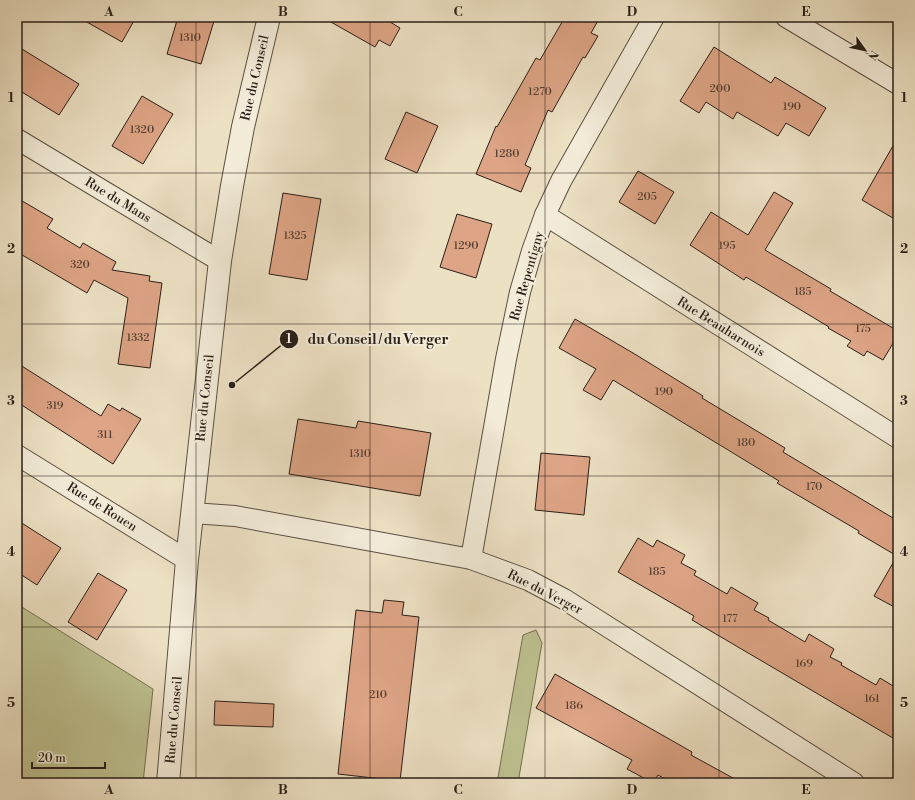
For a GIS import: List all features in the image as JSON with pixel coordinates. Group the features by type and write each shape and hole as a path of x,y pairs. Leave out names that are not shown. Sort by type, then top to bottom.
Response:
{"street":[{"name":"Rue du Conseil","path":"168,783 187,560 220,261 243,127 269,17"},
{"name":"Rue Repentigny","path":"471,560 506,359 520,292 532,251 545,215 576,154 654,17"},
{"path":"786,17 898,84"},
{"name":"Rue du Mans","path":"17,139 220,261"},
{"name":"Rue Beauharnois","path":"545,215 898,438"},
{"name":"Rue de Rouen","path":"17,455 187,560"},
{"name":"Rue du Verger","path":"192,513 235,516 471,560 528,580 564,599 854,783"}],"green space":[{"path":"17,604 153,689 143,783 17,783"},
{"path":"536,630 542,643 518,783 497,783 523,635"}],"building":[{"path":"78,17 136,17 122,42"},
{"path":"178,17 199,17 214,21 201,64 167,54"},
{"path":"322,17 382,17 400,28 390,46 379,40 375,47"},
{"path":"565,17 600,17 591,33 598,36 585,58 583,57 552,112 548,110 525,165 531,168 521,192 476,174 496,126 497,127 536,58 540,60"},
{"path":"17,46 79,84 59,115 17,89"},
{"path":"714,47 771,83 775,77 826,108 809,136 786,123 778,136 737,112 733,119 706,102 699,113 680,101"},
{"path":"142,96 173,114 143,164 112,146"},
{"path":"406,112 438,126 417,173 385,159"},
{"path":"898,137 898,221 862,200"},
{"path":"638,171 674,192 655,224 619,202"},
{"path":"774,192 793,203 765,250 831,289 830,291 898,331 898,335 883,360 867,351 864,356 847,346 851,341 746,277 744,280 690,245 711,212 748,235"},
{"path":"283,193 321,199 307,280 269,274"},
{"path":"17,198 53,219 47,228 80,248 83,243 116,262 112,270 150,276 149,281 162,283 150,368 118,364 128,298 94,280 87,293 17,252"},
{"path":"457,214 492,224 476,278 440,267"},
{"path":"575,319 703,396 702,398 785,448 783,452 898,521 898,609 874,596 897,556 858,533 859,531 777,483 779,481 613,380 601,400 583,390 596,369 559,348"},
{"path":"17,363 101,416 108,404 120,411 122,408 141,419 113,464 17,402"},
{"path":"298,419 356,428 358,421 431,433 420,496 289,474"},
{"path":"541,453 590,457 584,515 535,510"},
{"path":"17,520 61,548 37,585 17,572"},
{"path":"638,538 653,547 657,540 685,555 681,563 696,571 694,575 727,594 731,587 758,603 754,610 769,618 768,620 805,642 809,634 834,649 830,657 842,663 841,665 876,685 880,678 898,689 898,741 692,620 694,616 618,572"},
{"path":"98,573 127,590 97,640 68,622"},
{"path":"384,600 404,602 402,615 419,617 400,781 338,774 356,610 382,613"},
{"path":"555,674 692,752 691,755 742,783 672,783 658,775 653,783 627,769 632,760 536,708"},
{"path":"215,701 274,704 273,727 214,725"}],"place":[{"name":"du Conseil / du Verger","path":"232,385"}]}
